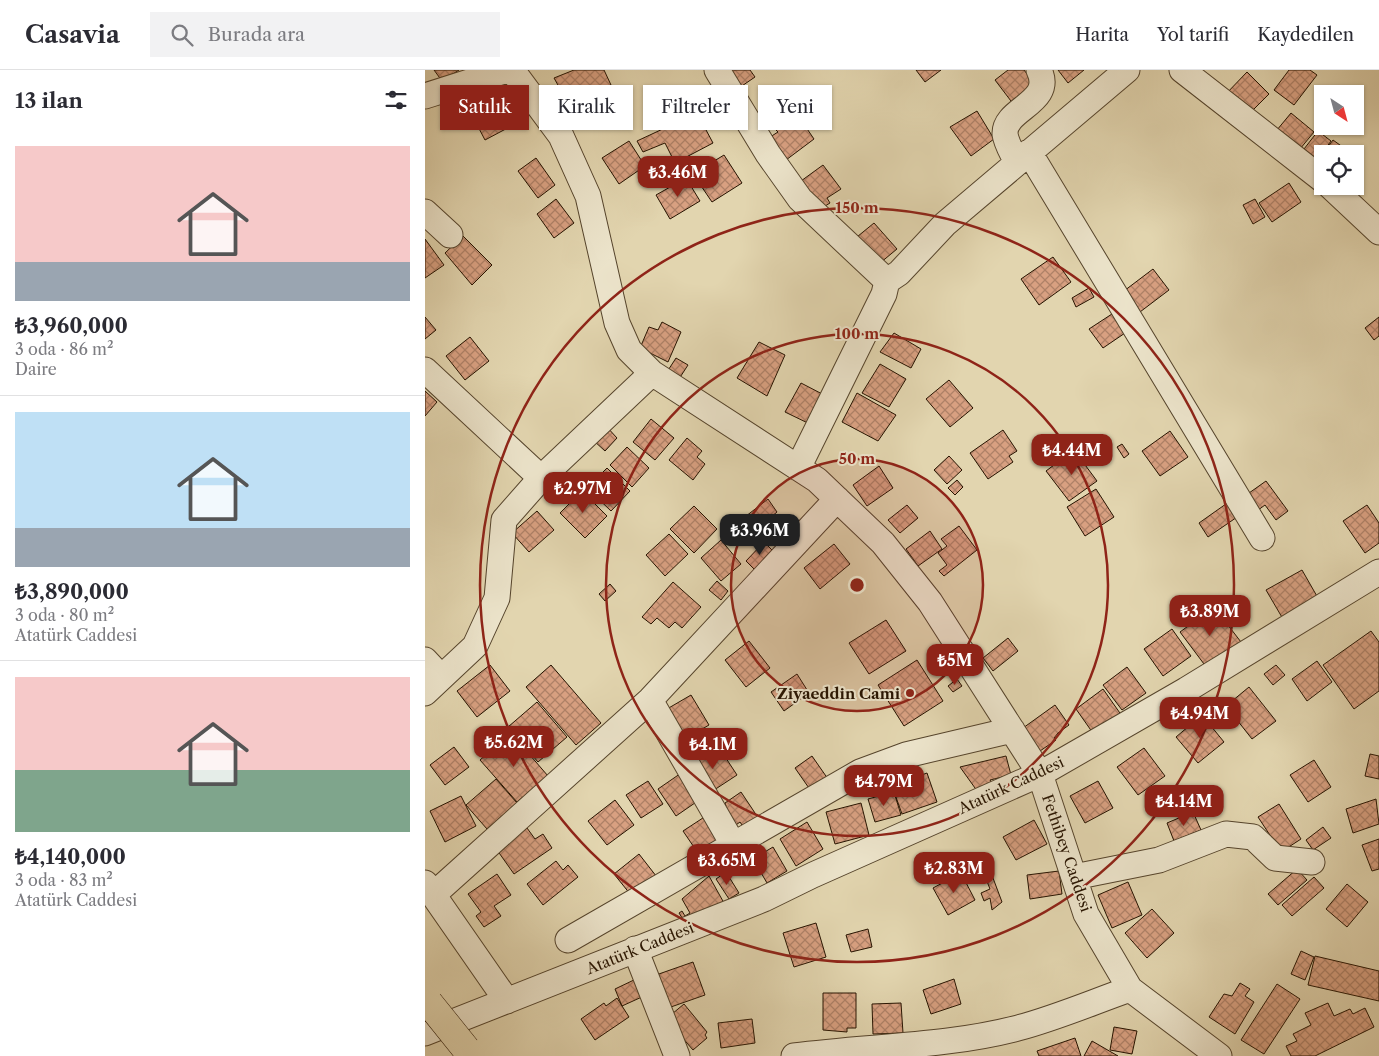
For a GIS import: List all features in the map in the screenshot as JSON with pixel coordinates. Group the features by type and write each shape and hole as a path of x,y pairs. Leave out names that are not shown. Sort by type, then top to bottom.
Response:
{"highway":[{"path":"429,1003 466,1049"}],"street":[{"path":"425,96 507,70"},
{"name":"Fethibey Caddesi","path":"512,70 561,136 588,196 617,323 629,350 652,373 817,480 883,543 930,602 1040,774 1086,914 1130,989 1219,1056"},
{"path":"717,70 768,154 800,199 887,281"},
{"path":"1039,70 1042,85 1038,94 1011,120 1006,129 1006,138 1023,158 1262,538"},
{"path":"798,468 884,294 887,281 899,273 945,224 1127,70"},
{"path":"1182,70 1314,173"},
{"path":"1340,195 1379,232"},
{"path":"425,212 450,234"},
{"path":"425,370 541,478"},
{"path":"430,676 475,646 497,598 504,520 541,478 652,373"},
{"path":"507,1001 429,889 650,700 837,499"},
{"name":"Atatürk Caddesi","path":"425,1033 764,899 813,875 1040,774 1186,690 1379,572"},
{"path":"650,700 734,846"},
{"path":"568,940 860,772 906,755 1012,730"},
{"path":"1074,877 1159,860 1226,834 1253,837 1275,858 1312,862"},
{"path":"635,949 677,1056"},
{"path":"794,1056 846,1049 919,1051 1018,1028 1130,989"}],"building":[{"path":"434,70 459,70 442,81"},
{"path":"574,70 604,70 611,85 558,85 554,78"},
{"path":"727,70 750,70 755,77 743,85 734,85"},
{"path":"916,70 941,70 925,82"},
{"path":"1008,70 1024,70 1037,87 1014,105 995,80"},
{"path":"1058,70 1084,70 1068,83"},
{"path":"1289,70 1310,70 1317,75 1294,105 1274,90"},
{"path":"1247,72 1269,94 1246,117 1224,96"},
{"path":"495,81 497,85 487,85"},
{"path":"977,111 994,139 971,156 950,127"},
{"path":"1291,113 1314,132 1295,155 1272,136"},
{"path":"480,130 504,130 485,140"},
{"path":"661,130 706,130 713,143 675,163 665,143 643,152 637,141"},
{"path":"776,130 808,130 814,139 786,160 767,139 778,132"},
{"path":"1315,135 1323,135 1331,141 1328,145 1314,145 1314,166 1311,169 1297,158"},
{"path":"1333,140 1340,145 1329,145"},
{"path":"629,141 645,166 619,184 602,158"},
{"path":"724,155 742,183 712,202 693,174"},
{"path":"536,158 555,185 538,198 518,171"},
{"path":"823,165 841,189 827,198 830,203 817,211 801,181"},
{"path":"686,178 700,201 670,219 656,195"},
{"path":"1289,183 1301,202 1272,222 1259,203"},
{"path":"556,199 574,223 554,238 537,214"},
{"path":"1255,199 1265,217 1253,224 1243,205"},
{"path":"874,223 897,249 874,268 852,241"},
{"path":"463,236 492,265 472,285 445,253"},
{"path":"425,239 444,265 425,278"},
{"path":"1053,257 1071,282 1039,305 1021,279"},
{"path":"1153,269 1169,290 1136,315 1120,294"},
{"path":"1089,288 1094,297 1076,307 1072,298"},
{"path":"1115,312 1128,331 1103,348 1089,329"},
{"path":"425,317 436,330 425,339"},
{"path":"1379,317 1379,336 1374,340 1365,328"},
{"path":"662,322 681,332 668,362 640,348 649,327 658,330"},
{"path":"894,333 921,349 911,368 880,352"},
{"path":"470,337 489,361 465,380 446,356"},
{"path":"759,342 785,355 767,396 737,378"},
{"path":"676,358 688,365 677,382 665,375"},
{"path":"880,364 906,379 889,407 862,393"},
{"path":"949,380 973,408 950,427 926,399"},
{"path":"801,383 828,397 814,426 785,412"},
{"path":"425,391 437,402 425,416"},
{"path":"857,393 896,415 878,441 842,422"},
{"path":"651,419 674,438 655,460 633,442"},
{"path":"606,426 617,438 605,451 593,440"},
{"path":"1003,430 1017,451 1009,456 1013,462 988,479 970,453"},
{"path":"1170,431 1188,457 1160,476 1142,451"},
{"path":"687,438 702,451 697,457 705,464 693,480 669,460"},
{"path":"1122,444 1129,454 1124,458 1117,447"},
{"path":"627,447 649,468 632,487 610,465"},
{"path":"1074,450 1097,481 1069,501 1046,471"},
{"path":"949,456 962,470 947,484 934,470"},
{"path":"879,466 893,488 867,506 853,485"},
{"path":"607,468 630,491 611,511 587,488"},
{"path":"957,480 963,487 955,495 948,488"},
{"path":"1266,481 1288,511 1276,520 1265,505 1254,513 1242,498"},
{"path":"1096,489 1114,517 1085,536 1067,507"},
{"path":"582,491 607,516 585,538 560,513"},
{"path":"768,499 777,512 771,517 778,526 756,543 741,520"},
{"path":"1233,499 1243,513 1208,537 1199,523"},
{"path":"907,505 918,518 900,533 888,520"},
{"path":"1367,505 1379,523 1379,543 1365,553 1343,521"},
{"path":"694,506 717,529 694,553 670,529"},
{"path":"537,511 554,530 529,552 512,533"},
{"path":"959,526 977,550 944,576 939,571 947,565 938,553 947,546 941,539"},
{"path":"930,531 942,549 918,566 906,549"},
{"path":"669,534 688,554 665,576 646,555"},
{"path":"721,540 741,564 721,581 701,558"},
{"path":"764,542 774,552 756,571 746,561"},
{"path":"834,544 850,564 820,589 804,568"},
{"path":"1302,570 1318,598 1283,619 1266,590"},
{"path":"717,581 728,591 721,600 709,590"},
{"path":"673,582 701,607 682,628 675,622 669,628 657,618 651,624 642,617"},
{"path":"610,584 616,591 605,601 599,594"},
{"path":"1214,607 1241,642 1207,668 1180,632"},
{"path":"886,620 906,651 869,674 849,643"},
{"path":"1172,629 1191,656 1163,676 1144,649"},
{"path":"1371,631 1379,642 1379,691 1354,709 1323,665"},
{"path":"1008,638 1018,651 993,671 983,658"},
{"path":"749,641 770,668 746,687 725,660"},
{"name":"Ziyaeddin Cami","path":"917,660 943,701 904,726 878,685"},
{"path":"1317,661 1332,682 1307,701 1292,679"},
{"path":"490,665 510,691 477,717 457,691"},
{"path":"551,665 601,723 576,745 526,687"},
{"path":"1276,665 1285,675 1273,685 1264,674"},
{"path":"1127,667 1146,693 1122,710 1103,685"},
{"path":"797,674 809,693 784,711 771,692"},
{"path":"957,679 962,686 953,692 948,686"},
{"path":"1249,687 1276,721 1252,739 1226,706"},
{"path":"1103,689 1122,716 1095,736 1076,709"},
{"path":"691,695 709,725 685,739 667,709"},
{"path":"537,702 567,737 538,762 508,727"},
{"path":"1055,705 1069,725 1058,733 1054,738 1056,740 1040,751 1023,728"},
{"path":"1202,715 1224,742 1198,763 1176,737"},
{"path":"511,733 548,776 517,802 480,760"},
{"path":"718,746 737,775 708,794 690,764"},
{"path":"454,747 469,767 445,785 430,765"},
{"path":"1144,748 1165,776 1138,795 1117,767"},
{"path":"1370,754 1379,756 1379,779 1365,776"},
{"path":"812,756 828,779 811,791 795,768"},
{"path":"1006,756 1011,775 990,780 993,785 980,795 960,767"},
{"path":"1314,760 1331,787 1308,802 1290,775"},
{"path":"687,769 705,796 676,816 658,789"},
{"path":"927,773 937,802 902,814 892,786"},
{"path":"496,779 517,803 487,829 466,805"},
{"path":"648,781 663,804 641,818 626,795"},
{"path":"1098,781 1113,808 1085,823 1070,796"},
{"path":"741,792 761,822 746,831 740,822 729,830 718,812 726,806 725,803"},
{"path":"894,792 901,815 875,822 868,799"},
{"path":"461,796 476,826 445,842 430,811"},
{"path":"1376,799 1379,824 1353,833 1346,809"},
{"path":"615,800 634,825 607,845 588,821"},
{"path":"861,803 869,835 835,844 826,812"},
{"path":"1279,804 1301,839 1281,852 1258,817"},
{"path":"1193,812 1201,830 1174,841 1167,823"},
{"path":"709,814 728,841 702,859 683,831"},
{"path":"1034,820 1047,844 1016,860 1003,837"},
{"path":"807,822 823,849 796,866 780,839"},
{"path":"1323,827 1331,838 1313,850 1306,840"},
{"path":"527,828 535,839 543,834 552,848 514,874 497,850"},
{"path":"1379,839 1379,869 1372,871 1362,845"},
{"path":"773,847 787,871 767,883 753,859"},
{"path":"639,854 660,881 635,900 614,874"},
{"path":"556,861 563,870 568,865 578,877 543,905 527,884"},
{"path":"987,862 1002,902 992,910 990,898 984,901 981,893 990,889 980,864"},
{"path":"1297,869 1307,880 1278,905 1268,894"},
{"path":"1059,871 1062,894 1030,899 1027,875"},
{"path":"726,872 739,893 729,899 716,879"},
{"path":"961,873 975,900 948,915 933,888"},
{"path":"497,874 511,895 494,906 501,916 484,927 476,916 481,912 468,894"},
{"path":"709,876 724,903 684,921 679,913 682,911 685,916 690,913 682,899"},
{"path":"1314,877 1324,888 1292,916 1282,905"},
{"path":"1128,882 1142,915 1112,928 1098,895"},
{"path":"1347,884 1368,902 1347,927 1326,909"},
{"path":"1152,909 1174,933 1147,958 1125,933"},
{"path":"816,923 826,957 794,967 783,933"},
{"path":"868,929 872,947 851,952 846,935"},
{"path":"1301,951 1314,957 1305,980 1291,974"},
{"path":"1315,956 1379,971 1379,1001 1308,985"},
{"path":"693,962 705,995 668,1008 656,975"},
{"path":"636,979 644,996 622,1006 615,989"},
{"path":"954,979 961,1004 931,1014 923,990"},
{"path":"1240,983 1250,989 1245,996 1254,1002 1235,1034 1209,1017 1224,994 1232,996"},
{"path":"1277,984 1300,999 1264,1054 1241,1040"},
{"path":"823,993 856,993 856,1028 847,1028 847,1032 823,1030"},
{"path":"617,998 629,1017 595,1040 581,1019 604,1003 606,1006"},
{"path":"901,1003 903,1033 873,1034 872,1004"},
{"path":"1328,1003 1334,1016 1350,1009 1353,1014 1365,1008 1374,1027 1315,1056 1291,1056 1286,1046 1297,1041 1293,1034 1311,1025 1305,1013"},
{"path":"684,1004 707,1032 705,1035 707,1038 693,1050 666,1019"},
{"path":"752,1019 755,1043 721,1048 718,1023"},
{"path":"1114,1027 1137,1031 1132,1054 1110,1050"},
{"path":"1075,1038 1081,1056 1039,1056 1037,1051"},
{"path":"1092,1041 1118,1056 1084,1056"}],"place":[{"name":"Ziyaeddin Cami","path":"910,693"}]}
